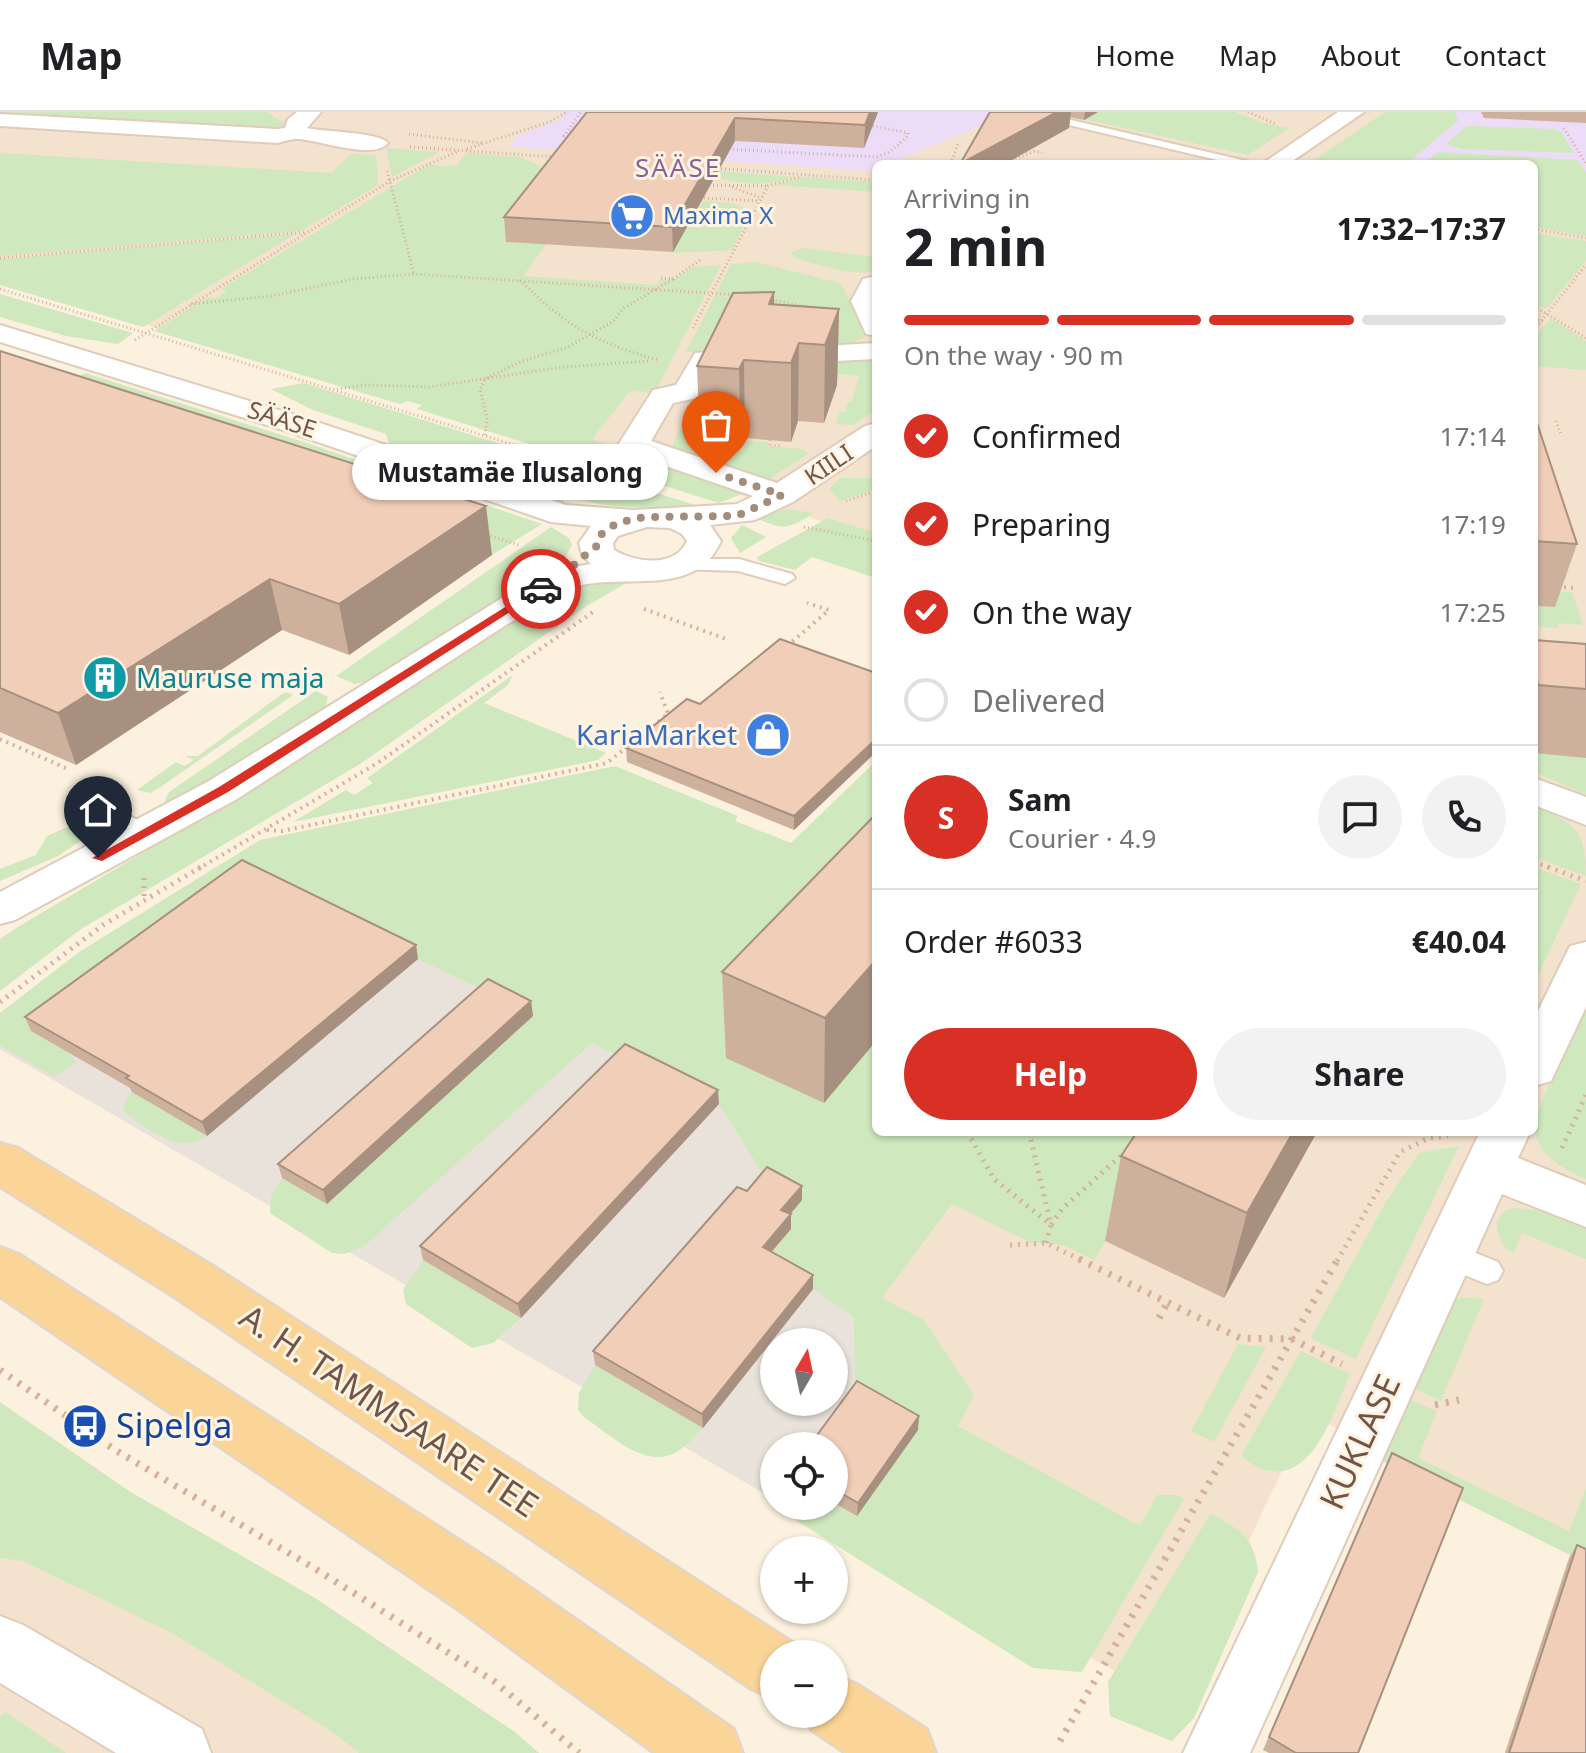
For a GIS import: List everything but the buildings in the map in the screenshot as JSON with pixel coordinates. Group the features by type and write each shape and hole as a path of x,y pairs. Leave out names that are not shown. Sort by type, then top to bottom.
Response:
{"main road":[{"name":"A. H. TAMMSAARE TEE","path":"0,1162 196,1283 760,1658"},
{"path":"0,1269 476,1586 710,1753"},
{"path":"848,1716 903,1753"}],"street":[{"path":"296,132 296,124 310,112"},
{"path":"1279,160 1353,112"},
{"path":"0,120 278,136 296,132 330,140 377,143"},
{"path":"872,285 864,292 863,301 872,324"},
{"name":"SÄÄSE","path":"0,333 294,424 562,515"},
{"path":"782,495 633,445 663,396 687,392 691,358 872,335"},
{"name":"KIILI","path":"737,516 782,495 872,435"},
{"path":"632,570 607,561 596,545 563,523 562,515 629,519 737,516"},
{"path":"0,910 133,827 223,790 533,593 568,577 650,571 697,550 737,516"},
{"path":"672,518 695,527 697,550"},
{"path":"568,577 575,563 596,545 606,529 629,519"},
{"path":"1538,792 1586,812"},
{"path":"1538,1060 1586,957"},
{"path":"1500,1147 1586,1207"},
{"name":"KUKLASE","path":"1216,1753 1387,1386 1468,1263 1500,1147"},
{"path":"0,1647 178,1753"}],"lane":[{"path":"1020,112 1234,160"},
{"path":"697,550 785,578"},
{"path":"697,550 722,551 739,565"}],"path":[{"path":"549,122 557,112"},
{"path":"129,346 145,332 390,181 483,143 549,122 567,112"},
{"path":"581,112 564,136 583,141"},
{"path":"719,149 876,157 888,153 908,136 908,133 864,124"},
{"path":"1564,128 1586,164"},
{"path":"398,132 483,143"},
{"path":"377,143 566,158"},
{"path":"952,160 958,143"},
{"path":"1011,160 1035,151 1042,153"},
{"path":"710,168 872,180"},
{"path":"698,185 768,186 805,175"},
{"path":"714,180 760,200"},
{"path":"390,181 414,274"},
{"path":"335,389 366,385 429,387 563,367 691,358 712,291 768,186"},
{"path":"704,198 760,200"},
{"path":"1538,230 1586,238"},
{"path":"0,258 308,232"},
{"path":"485,435 487,418 480,390 485,379 522,361 568,347 612,322 624,308 700,260"},
{"path":"1538,326 1586,265"},
{"path":"191,304 271,296 353,279 414,274 712,291 742,296"},
{"path":"661,278 673,279"},
{"path":"520,280 546,307 586,337 660,360"},
{"path":"0,289 618,476"},
{"path":"757,298 787,301 872,333"},
{"path":"1538,308 1586,338"},
{"path":"1538,320 1543,321"},
{"path":"1556,421 1561,434"},
{"path":"840,503 872,492"},
{"path":"799,527 872,540"},
{"path":"473,531 519,545"},
{"path":"1550,587 1576,588"},
{"path":"0,1002 103,925 376,764 601,606"},
{"path":"641,608 726,639"},
{"path":"266,830 282,831 607,763 668,714 660,692"},
{"path":"0,739 68,769"},
{"path":"1538,863 1586,881"},
{"path":"1060,1741 1400,1152 1429,1138 1561,1152 1586,1095"},
{"path":"969,1136 994,1179 1051,1225"},
{"path":"1030,1136 1051,1225"},
{"path":"1046,1243 1051,1225 1062,1209 1091,1180 1132,1147"},
{"path":"1010,1245 1046,1243 1240,1338 1292,1339 1387,1386"},
{"path":"1159,1318 1167,1303"},
{"path":"0,1370 115,1450 314,1568 495,1682 579,1753"}],"shaded area":[{"path":"0,112 1586,112 1586,1555 1309,1414 1172,1702 1078,1651 688,1004 872,832 872,1136 1538,1136 1538,160 872,160 872,538 731,492 0,283"},
{"path":"562,112 1014,112 898,160 872,160 872,171 512,147 515,137 566,117"},
{"path":"1389,112 1586,112 1586,226 1538,169 1538,160 1320,160"},
{"path":"251,860 752,1110 1078,1651 857,1548 848,1543 848,1536 836,1536 809,1520 848,1520 848,1432 760,1432 760,1491 0,1049 0,1036"},
{"path":"0,1435 427,1753 0,1753"}],"green space":[{"path":"0,112 267,112 287,125 251,132 253,127 18,113 10,118 0,118"},
{"path":"1051,112 1235,112 1263,123 1289,128 1248,155"},
{"path":"1385,112 1455,112 1458,121 1411,160 1314,160"},
{"path":"1467,126 1555,129 1562,133 1574,153 1462,149 1446,144"},
{"path":"386,148 438,152 439,152 392,177"},
{"path":"1439,152 1578,160 1586,172 1586,236 1538,228 1538,160 1427,160"},
{"path":"0,153 331,173 351,154 376,155 378,185 301,231 0,256"},
{"path":"466,153 520,157 540,166 561,169 546,245 523,276 657,285 660,279 674,280 692,267 721,265 655,392 630,391 592,439 749,491 719,503 417,409 422,405 407,401 400,404 154,331 208,297 216,298 227,291 221,289 430,164 444,167 457,165"},
{"path":"694,169 797,177 757,184 721,178"},
{"path":"803,177 872,182 872,192 776,185"},
{"path":"702,201 731,203 751,211 732,250 672,253"},
{"path":"295,234 143,327 0,285 0,259"},
{"path":"1538,234 1586,241 1586,261 1546,309 1538,305"},
{"path":"802,248 872,257 872,271 848,271 824,266 794,258 792,252"},
{"path":"755,262 840,283 869,332 867,336 845,346 686,352 731,264"},
{"path":"0,294 133,333 118,344 66,336 0,317"},
{"path":"1551,318 1586,341 1586,370 1538,366 1538,333"},
{"path":"872,356 872,413 853,425 836,424 840,412 845,412 848,402 852,402 859,376 760,367"},
{"path":"85,373 310,444 463,497 448,508 49,391"},
{"path":"304,383 556,461 564,502 390,447 386,434 313,410 271,389"},
{"path":"695,395 718,397 701,418 687,446 721,449 715,465 672,446"},
{"path":"747,441 803,449 808,454 764,482 720,467 728,450 743,451"},
{"path":"570,466 698,506 621,507 575,498"},
{"path":"840,478 872,478 872,490 840,501 829,490"},
{"path":"489,506 542,524 492,555 441,538"},
{"path":"785,509 814,513 786,526 756,518"},
{"path":"828,518 872,532 872,577 812,557 795,570 759,561 757,557"},
{"path":"742,525 766,537 740,553 731,538"},
{"path":"551,527 569,538 572,545 562,563 517,588 373,680 355,684 336,676"},
{"path":"635,578 585,607 360,764 81,929 0,991 0,939 21,925 259,784 524,611 583,583"},
{"path":"1551,591 1572,592 1583,625 1557,623 1558,628 1538,626 1538,606 1555,607"},
{"path":"513,675 508,685 484,703 606,753 598,760 293,822 346,790 354,795 373,783 367,778"},
{"path":"316,691 328,697 325,710 191,794 164,802 169,792"},
{"path":"285,692 293,695 159,788 150,793 137,790 176,762 185,766 194,760 185,756 198,756"},
{"path":"1538,753 1586,758 1586,794 1538,774"},
{"path":"872,765 872,866 722,1026 746,1036 872,1041 872,1136 1172,1136 1094,1260 1063,1245 1030,1242 952,1204 882,1298 924,1320 974,1395 958,1426 1140,1526 1157,1495 1176,1495 1184,1499 1082,1672 1033,1668 848,1553 848,1536 821,1536 795,1520 848,1520 848,1511 857,1516 854,1317 763,1261 768,1182 719,1104 592,1043 364,1246 344,1254 332,1253 270,1213 271,1196 282,1178 490,993 418,959 31,1031 68,1052 77,1062 54,1077 0,1045 0,1013 79,952 260,840 615,766 738,816 735,821 791,843"},
{"path":"1538,808 1576,830 1584,848 1586,876 1538,858"},
{"path":"67,827 79,830 86,837 58,856 0,881 0,869 36,855 47,836"},
{"path":"1538,868 1581,884 1538,975"},
{"path":"1586,999 1586,1179 1557,1164 1543,1150 1536,1136 1538,1111"},
{"path":"133,1091 207,1136 185,1143 174,1142 153,1132 123,1112 126,1098"},
{"path":"1459,1146 1356,1359 1314,1340 1315,1330 1387,1200 1419,1153"},
{"path":"1506,1210 1545,1211 1586,1228 1586,1259 1522,1233 1514,1253 1509,1251 1500,1240 1497,1220"},
{"path":"423,1260 521,1318 493,1343 472,1348 406,1304 403,1290"},
{"path":"1456,1299 1484,1299 1441,1401 1416,1389"},
{"path":"1238,1344 1266,1347 1214,1442 1191,1431"},
{"path":"1301,1351 1350,1374 1320,1441 1309,1455 1296,1466 1280,1471 1262,1469 1241,1456"},
{"path":"595,1365 703,1428 679,1451 663,1457 651,1457 628,1448 578,1410 579,1393"},
{"path":"1410,1400 1437,1411 1418,1458 1569,1531 1586,1489 1586,1563 1382,1461"},
{"path":"0,1402 129,1491 315,1598 515,1732 539,1753 359,1753 331,1731 172,1633 23,1561 0,1558"},
{"path":"1211,1513 1230,1524 1249,1542 1258,1572 1194,1718 1172,1741 1110,1716 1108,1682"},
{"path":"5,1712 66,1753 0,1753 0,1717"}],"way so far":[{"path":"541,589 568,577 575,563 596,547 599,536 617,523 644,517 737,516 782,495 716,473"}],"place":[{"name":"Maxima X","path":"632,216"},
{"name":"Mustamäe Ilusalong","path":"716,473"},
{"name":"Mauruse maja","path":"105,678"},
{"name":"KariaMarket","path":"768,735"},
{"name":"Sipelga","path":"85,1426"}],"district":[{"name":"SÄÄSE","path":"678,168"}],"route":[{"path":"98,858 223,790 541,589"}]}
